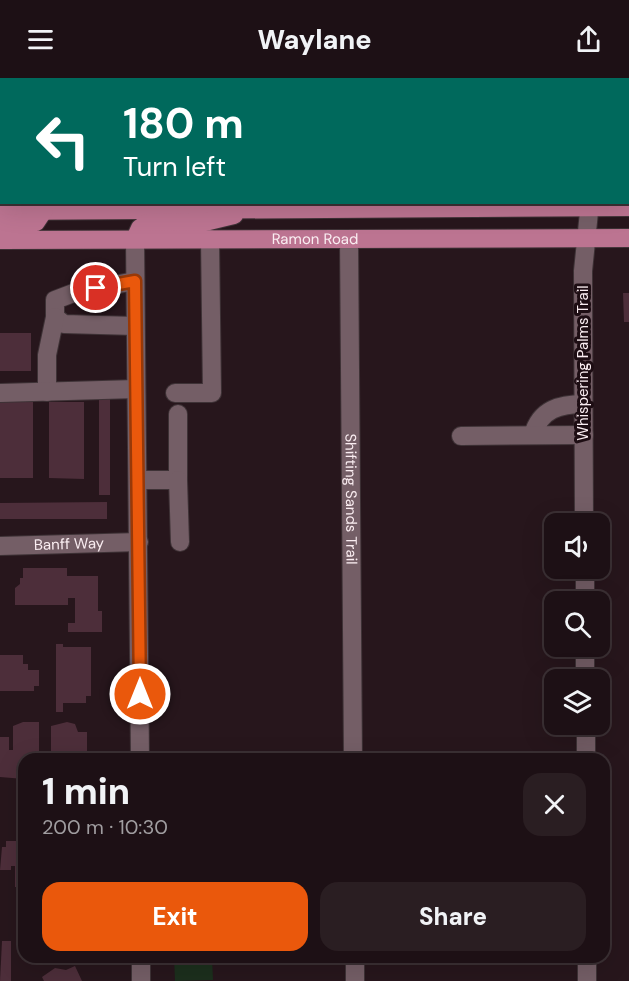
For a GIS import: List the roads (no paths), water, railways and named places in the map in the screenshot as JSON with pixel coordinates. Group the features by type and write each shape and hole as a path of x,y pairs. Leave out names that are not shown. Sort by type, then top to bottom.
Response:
{"main road":[{"name":"Ramon Road","path":"0,211 44,206 220,205 268,208 590,205 629,207"},
{"path":"208,231 220,205"},
{"path":"0,224 36,222 44,206"},
{"path":"0,240 135,239 140,228 147,223 208,231 268,208"},
{"name":"Ramon Road","path":"208,231 349,239 629,238"}],"street":[{"name":"Whispering Palms Trail","path":"584,513 583,271 590,205"},
{"path":"175,393 212,393 208,231"},
{"path":"135,239 140,753"},
{"name":"Shifting Sands Trail","path":"349,239 353,753"},
{"path":"46,392 47,355 55,317 55,300 76,292 135,281"},
{"path":"55,317 64,324 135,326"},
{"path":"0,393 136,389"},
{"path":"533,435 536,426 549,410 565,403 584,404"},
{"path":"178,414 180,542"},
{"path":"461,436 584,435"},
{"path":"138,480 178,480"},
{"name":"Banff Way","path":"0,546 139,542"},
{"path":"586,735 586,753"},
{"path":"141,963 141,981"},
{"path":"355,963 355,981"},
{"path":"587,963 587,981"}]}
